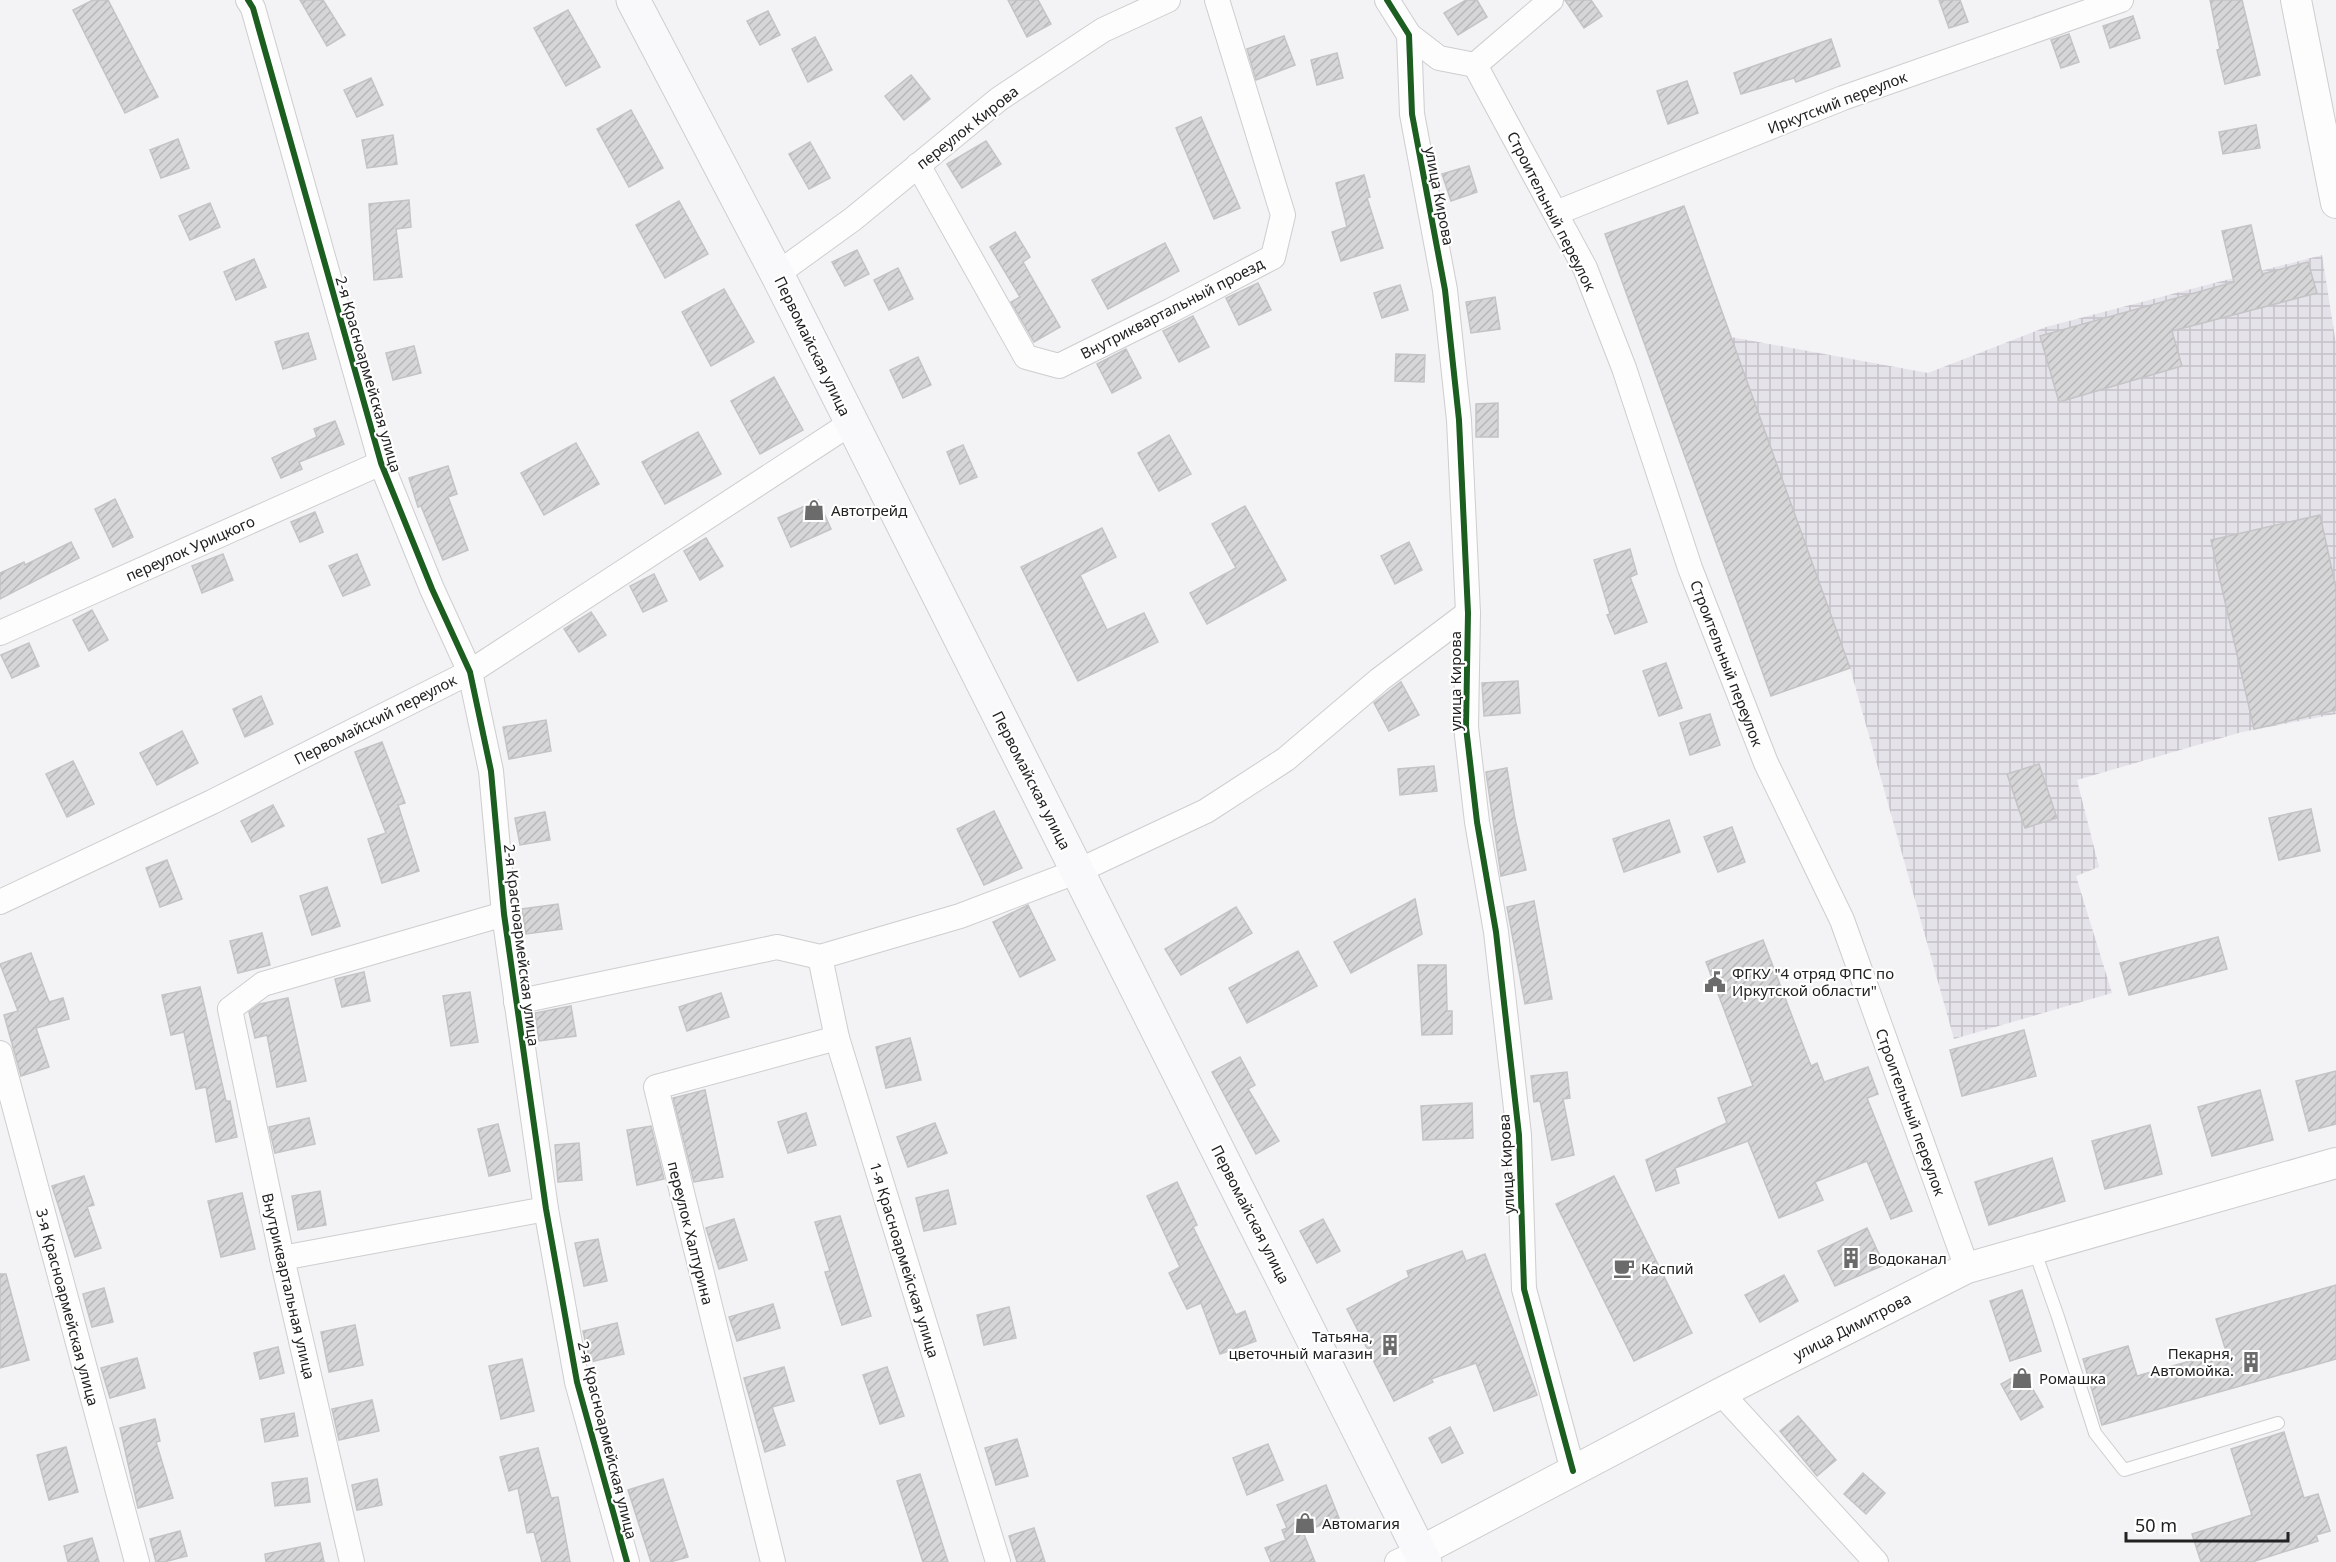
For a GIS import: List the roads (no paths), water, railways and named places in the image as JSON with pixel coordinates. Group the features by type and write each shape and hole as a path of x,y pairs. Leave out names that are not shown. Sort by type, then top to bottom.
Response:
{"main road":[{"name":"Первомайская улица","path":"633,0 777,274 1078,871 1415,1558"}],"street":[{"name":"2-я Красноармейская улица","path":"248,0 256,19 381,463 432,589 470,672 491,771 504,914 546,1209 577,1382 627,1562"},
{"name":"переулок Кирова","path":"777,274 853,219 999,99 1103,30 1168,0"},
{"name":"Внутриквартальный проезд","path":"918,165 1026,357 1059,366 1273,257 1283,215 1217,0"},
{"name":"улица Кирова","path":"1387,0 1409,35 1412,114 1445,290 1459,420 1468,613 1466,727 1477,822 1496,932 1519,1135 1524,1289 1573,1471"},
{"path":"1409,35 1439,58 1475,65 1551,0"},
{"name":"Иркутский переулок","path":"1556,213 1844,98 2121,0"},
{"path":"2296,0 2336,203"},
{"name":"Строительный переулок","path":"1475,65 1585,268 1624,368 1690,568 1766,763 1842,920 1966,1268"},
{"name":"Первомайский переулок","path":"0,902 212,802 470,672 851,423"},
{"name":"переулок Урицкого","path":"0,633 381,463"},
{"path":"516,1002 777,947 820,957 960,916 1078,871 1206,811 1286,759 1379,680 1468,613"},
{"name":"Внутриквартальная улица","path":"352,1562 282,1258 230,1009 263,984 504,914"},
{"name":"1-я Красноармейская улица","path":"820,957 837,1038 998,1562"},
{"name":"переулок Халтурина","path":"773,1562 656,1087 837,1038"},
{"name":"3-я Красноармейская улица","path":"0,1053 137,1562"},
{"name":"улица Димитрова","path":"1415,1558 1720,1393 1966,1268 2336,1163"},
{"path":"282,1258 546,1209"},
{"path":"1720,1393 1876,1562"}],"lane":[{"path":"2033,1248 2095,1433 2124,1470 2278,1423"}],"place":[{"name":"Автотрейд","path":"814,510"},
{"name":"ФГКУ \"4 отряд ФПС по Иркутской области\"","path":"1715,982"},
{"name":"Водоканал","path":"1851,1258"},
{"name":"Каспий","path":"1624,1268"},
{"name":"Татьяна, цветочный магазин","path":"1390,1345"},
{"name":"Пекарня, Автомойка.","path":"2251,1362"},
{"name":"Ромашка","path":"2022,1378"},
{"name":"Автомагия","path":"1305,1523"}]}
